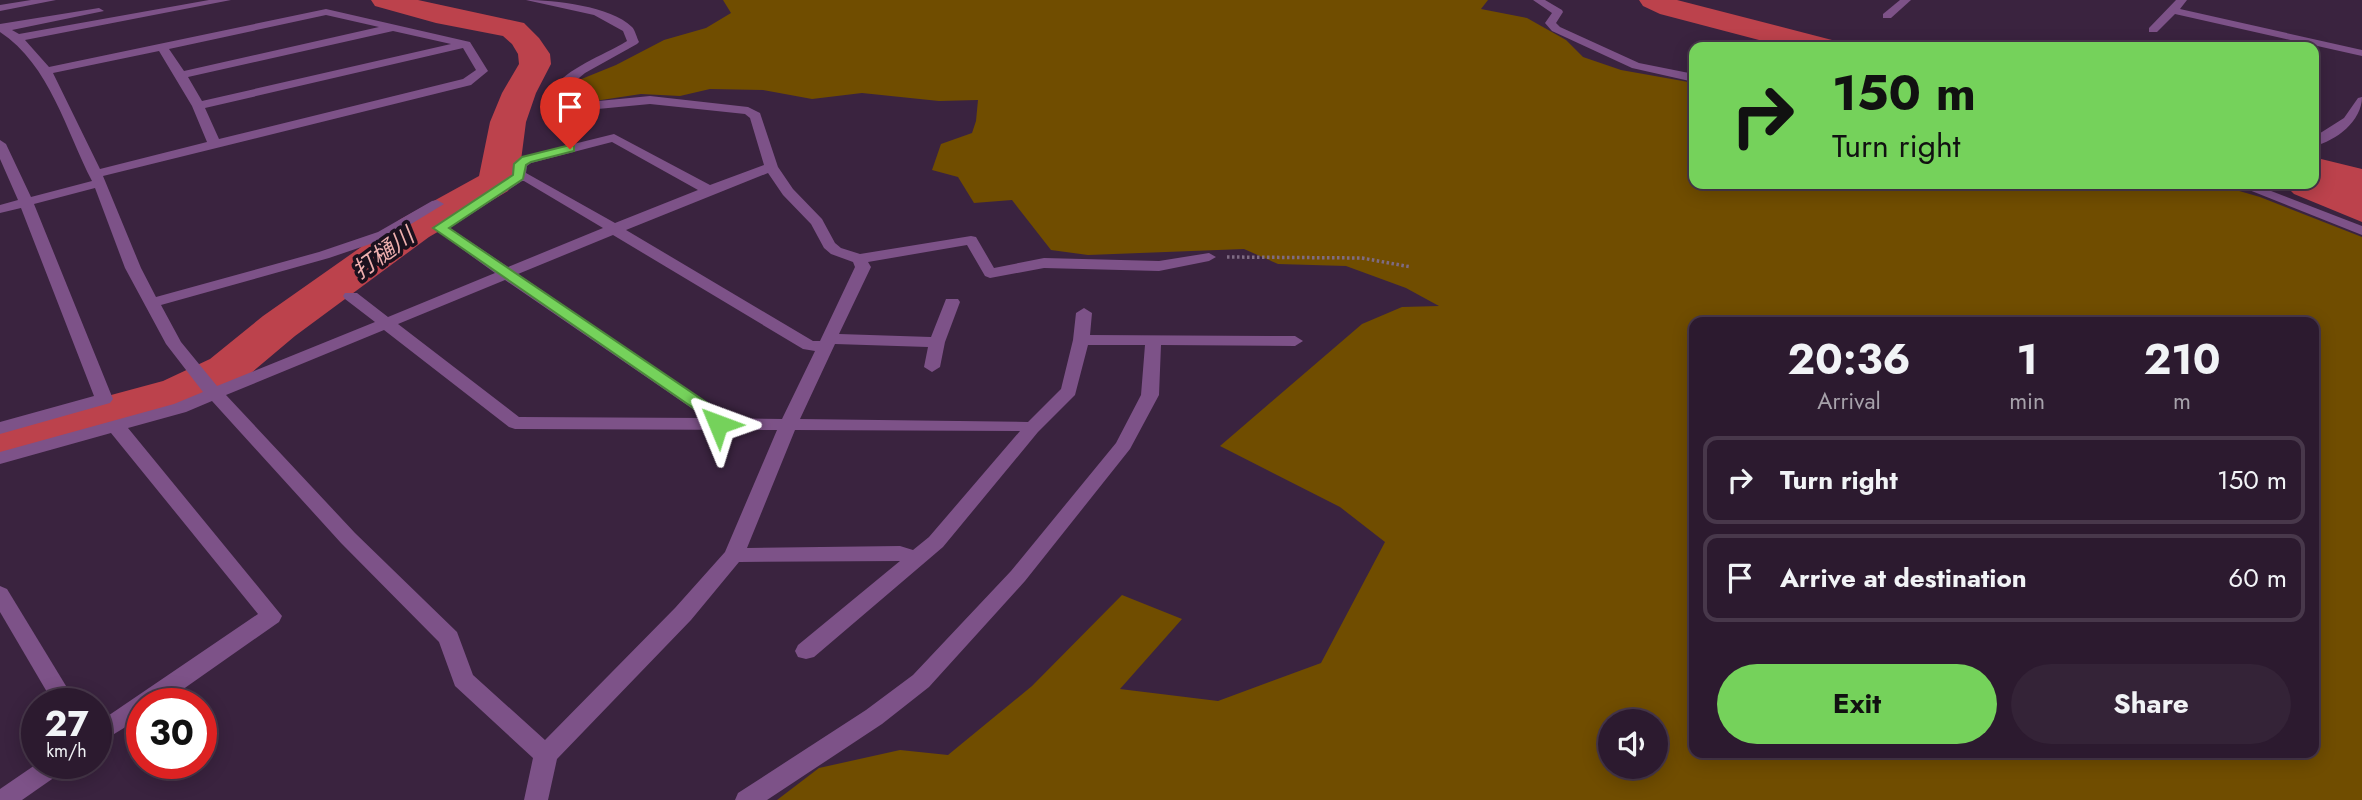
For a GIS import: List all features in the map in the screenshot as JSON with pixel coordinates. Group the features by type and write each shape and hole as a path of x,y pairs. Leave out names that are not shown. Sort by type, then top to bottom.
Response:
{"street":[{"path":"0,8 51,0"},
{"path":"1,27 162,0"},
{"path":"17,38 226,0"},
{"path":"531,0 597,12 628,29 633,42 562,83 556,92 562,102 577,107 650,100 748,111 756,116 771,167 788,192 817,222 836,251 859,259 971,240 990,273 1044,263 1159,266 1209,257"},
{"path":"1538,0 1558,12 1550,23 1556,29 1636,66 1689,77"},
{"path":"1887,16 1906,0"},
{"path":"2153,30 2182,0"},
{"path":"2172,10 2313,42"},
{"path":"0,209 215,145 467,82 482,71 466,44 326,12 46,71"},
{"path":"181,75 395,26"},
{"path":"1,27 17,38 46,71 97,179 133,268 174,344 207,386 348,538 449,638 463,680 546,755"},
{"path":"2319,43 2362,53"},
{"path":"198,106 466,44"},
{"path":"162,47 198,106 215,145"},
{"path":"2319,140 2348,121 2362,101"},
{"path":"519,177 520,164 526,159 614,138 709,190"},
{"path":"0,144 26,202 104,399 0,428"},
{"path":"0,458 118,426 207,386 386,323 771,167"},
{"path":"718,424 716,417 440,228 519,177 527,177 809,345 937,342"},
{"path":"2254,189 2362,231"},
{"path":"152,303 324,255 383,235 437,204"},
{"path":"536,800 546,755 683,614 734,555 788,425 863,267 859,259"},
{"path":"351,296 515,423 1019,425 1032,429"},
{"path":"932,367 937,342 952,302"},
{"path":"806,651 936,542 1032,429 1069,391 1081,340 1084,313"},
{"path":"1081,340 1295,341"},
{"path":"747,800 874,717 921,681 1010,585 1124,445 1150,395 1153,342"},
{"path":"118,426 120,432 271,615 166,688"},
{"path":"734,555 900,552 915,559"},
{"path":"0,594 56,688"},
{"path":"3,800 34,779"}],"path":[{"path":"1209,257 1362,258 1411,267"}],"shaded area":[{"path":"723,0 1488,0 1481,9 1527,18 1566,40 1583,57 1621,70 1689,82 1689,189 2232,189 2260,197 2362,237 2362,800 777,800 819,768 900,750 948,755 1032,686 1122,595 1182,619 1120,689 1218,701 1321,663 1385,542 1340,507 1220,446 1362,324 1402,307 1439,306 1406,288 1346,266 1278,264 1244,249 1088,255 1051,250 1012,200 974,203 958,177 932,170 941,144 972,133 978,100 939,101 862,93 812,99 763,90 710,89 680,96 641,94 588,102 568,96 579,80 616,65 664,40 706,28 731,13"},
{"path":"2319,158 2362,169 2362,222 2294,194 2289,189 2319,189"}],"waterway":[{"name":"打樋川","path":"0,441 180,391 227,369 279,326 415,228 495,183 501,168 508,122 519,93 535,64 534,54 524,38 513,29 436,14 385,0"},
{"name":"打樋川","path":"1653,0 1670,8 1802,42"}],"route":[{"path":"570,149 526,159 520,164 519,177 440,228 716,417 718,424"}]}
